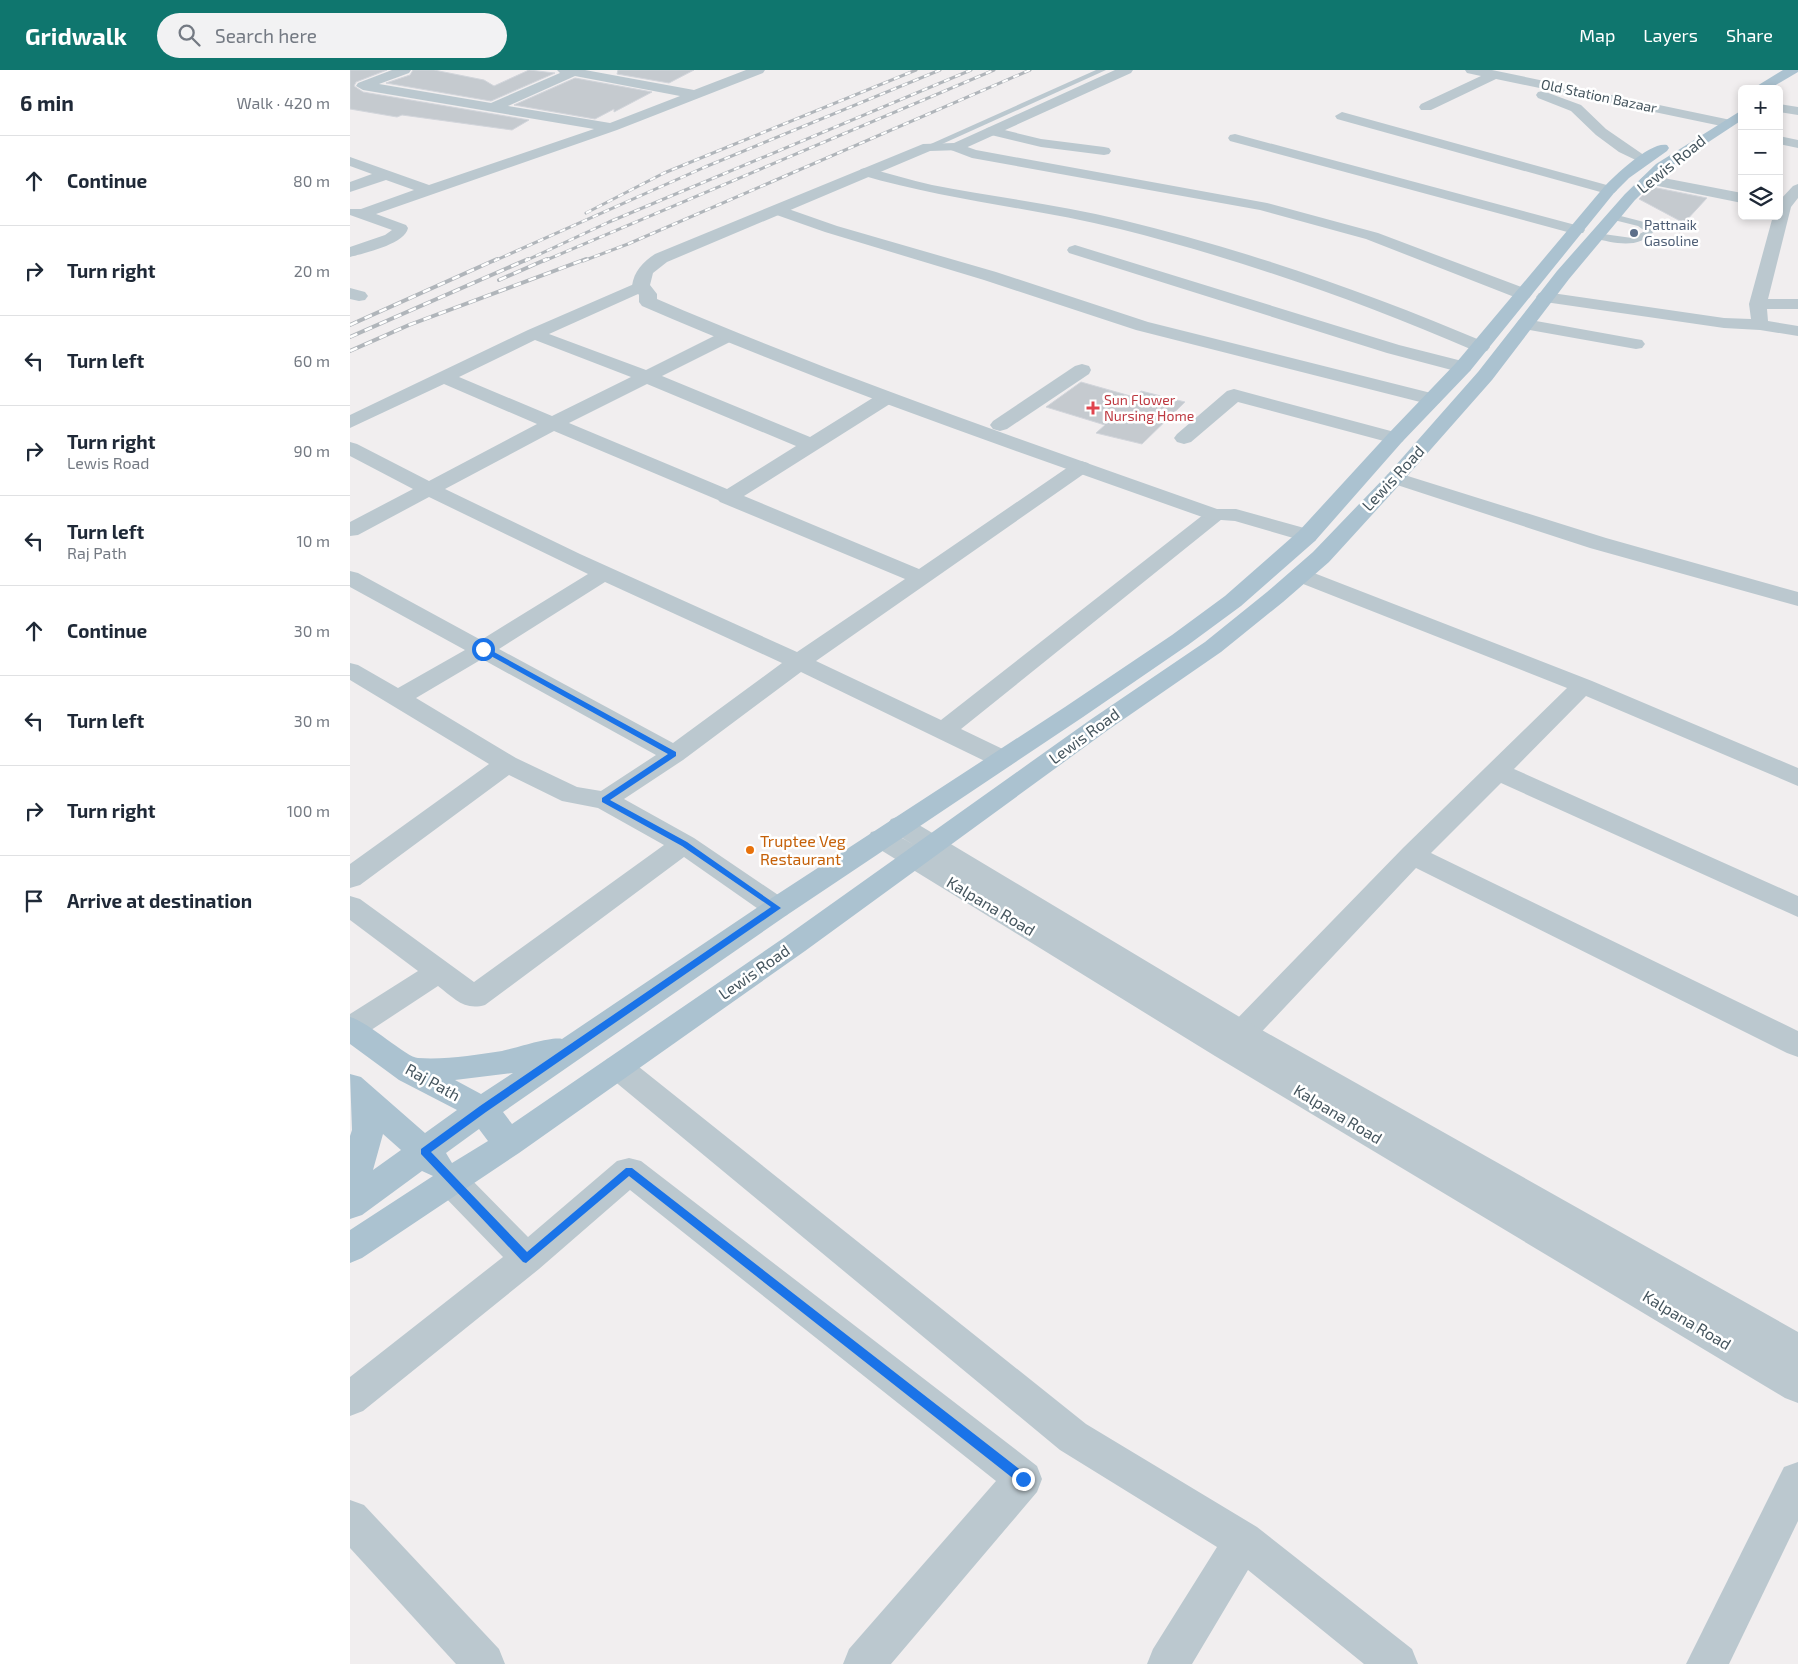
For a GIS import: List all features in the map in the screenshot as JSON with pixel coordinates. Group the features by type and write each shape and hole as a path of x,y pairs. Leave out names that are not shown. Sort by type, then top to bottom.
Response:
{"main road":[{"path":"1766,85 1793,70"},
{"path":"1717,123 1727,107"},
{"path":"1717,123 1738,115"},
{"name":"Lewis Road","path":"350,1205 483,1109 777,908 1180,640 1233,601 1308,536 1395,438 1463,367 1523,294 1553,273 1587,233 1609,190 1646,170 1717,123"},
{"name":"Lewis Road","path":"1587,233 1613,217 1646,170"},
{"name":"Lewis Road","path":"350,1248 508,1144 923,852 1098,725 1213,647 1302,575 1395,478 1485,376 1545,296 1553,273"},
{"name":"Raj Path","path":"350,1028 410,1071 483,1109 508,1144"},
{"path":"410,1071 470,1068 516,1062 589,1037"},
{"path":"358,1092 425,1152 451,1181"},
{"path":"350,1193 368,1130 358,1092"}],"street":[{"path":"354,89 404,70"},
{"path":"358,217 427,190 612,127 758,70"},
{"path":"956,147 1126,70"},
{"name":"Old Station Bazaar","path":"1472,70 1717,123 1738,131"},
{"path":"1540,70 1524,80 1536,91 1576,108 1646,170 1738,197"},
{"path":"494,107 572,71 698,95"},
{"path":"1426,107 1494,74"},
{"path":"354,89 494,107 612,127"},
{"path":"1783,109 1798,111"},
{"path":"1342,116 1609,190"},
{"path":"992,131 1041,143 1104,152"},
{"path":"1235,138 1587,233"},
{"path":"1783,141 1798,144"},
{"path":"1308,536 1226,515 1081,467 886,398 726,337 648,302 641,278 650,264 661,258 866,172 928,147 956,147 972,154 1261,206 1372,236 1523,294"},
{"path":"350,162 427,190"},
{"path":"866,172 902,184 1121,225 1191,244 1330,287 1413,316 1481,346"},
{"path":"350,187 385,175"},
{"path":"1760,325 1758,304 1787,207 1798,189"},
{"path":"777,210 850,235 990,276 1142,326 1220,348 1432,399"},
{"path":"350,252 391,238 399,233 400,228 358,217"},
{"path":"1075,250 1393,349 1463,367"},
{"path":"350,422 534,334 644,290 664,296 889,386 1227,505 1226,515 944,731"},
{"path":"1545,296 1724,323 1760,325 1798,331"},
{"path":"1758,304 1798,304"},
{"path":"1525,324 1636,344"},
{"path":"534,334 645,376 812,445"},
{"path":"350,530 645,376 726,337"},
{"path":"1000,425 1082,370"},
{"path":"442,377 922,578"},
{"path":"1184,438 1234,396 1395,438"},
{"path":"728,498 886,398"},
{"path":"350,448 429,490 603,574 799,662 1002,759"},
{"path":"605,800 674,754 799,662 1081,467"},
{"path":"1395,478 1598,543 1798,600"},
{"path":"398,698 483,649 603,574"},
{"path":"1302,575 1583,686 1798,778"},
{"path":"350,578 674,754"},
{"path":"350,670 506,764 571,795 605,800 684,844 777,908"},
{"path":"1242,1033 1413,854 1583,686"},
{"path":"350,878 506,764"},
{"path":"1497,771 1798,907"},
{"name":"Kalpana Road","path":"891,832 1226,1048 1798,1386"},
{"path":"350,906 474,998 684,844"},
{"name":"Kalpana Road","path":"923,852 1798,1351"},
{"path":"1413,854 1798,1045"},
{"path":"350,1028 438,972"},
{"path":"618,1067 1073,1437 1243,1541 1396,1664"},
{"path":"350,1399 526,1259 629,1171 1023,1479 864,1664"},
{"path":"451,1181 526,1259"},
{"path":"1708,1664 1798,1480"},
{"path":"350,1519 484,1664"},
{"path":"1168,1664 1243,1541"}],"lane":[{"path":"928,147 1102,70"},
{"path":"1587,233 1634,241 1644,238 1650,231 1641,224 1613,217"}],"building":[{"path":"350,70 387,70 356,82 354,86 363,92 529,120 512,130 402,115 397,117 350,109"},
{"path":"413,70 434,70 484,80 494,86 529,70 555,73 491,101 386,83 410,75"},
{"path":"618,70 694,70 669,83 617,74"},
{"path":"575,78 652,92 614,112 614,109 595,119 514,105"},
{"path":"1652,187 1707,198 1684,223 1639,199"},
{"path":"1081,382 1134,397 1141,391 1185,402 1142,444 1096,433 1105,425 1046,407"}],"railway":[{"path":"586,213 664,173 916,70"},
{"path":"494,261 705,167 940,70"},
{"path":"525,261 609,222 971,70"},
{"path":"544,261 994,70"},
{"path":"583,261 628,244 1030,70"},
{"path":"350,325 497,259"},
{"path":"350,337 528,259"},
{"path":"499,280 547,259"},
{"path":"350,351 409,325 586,259"}],"place":[{"name":"Pattnaik Gasoline","path":"1634,233"},
{"name":"Sun Flower Nursing Home","path":"1093,408"},
{"name":"Truptee Veg Restaurant","path":"750,850"}],"route":[{"path":"483,649 674,754 605,800 684,844 777,908 483,1109 425,1152 526,1259 629,1171 1023,1479"}]}
